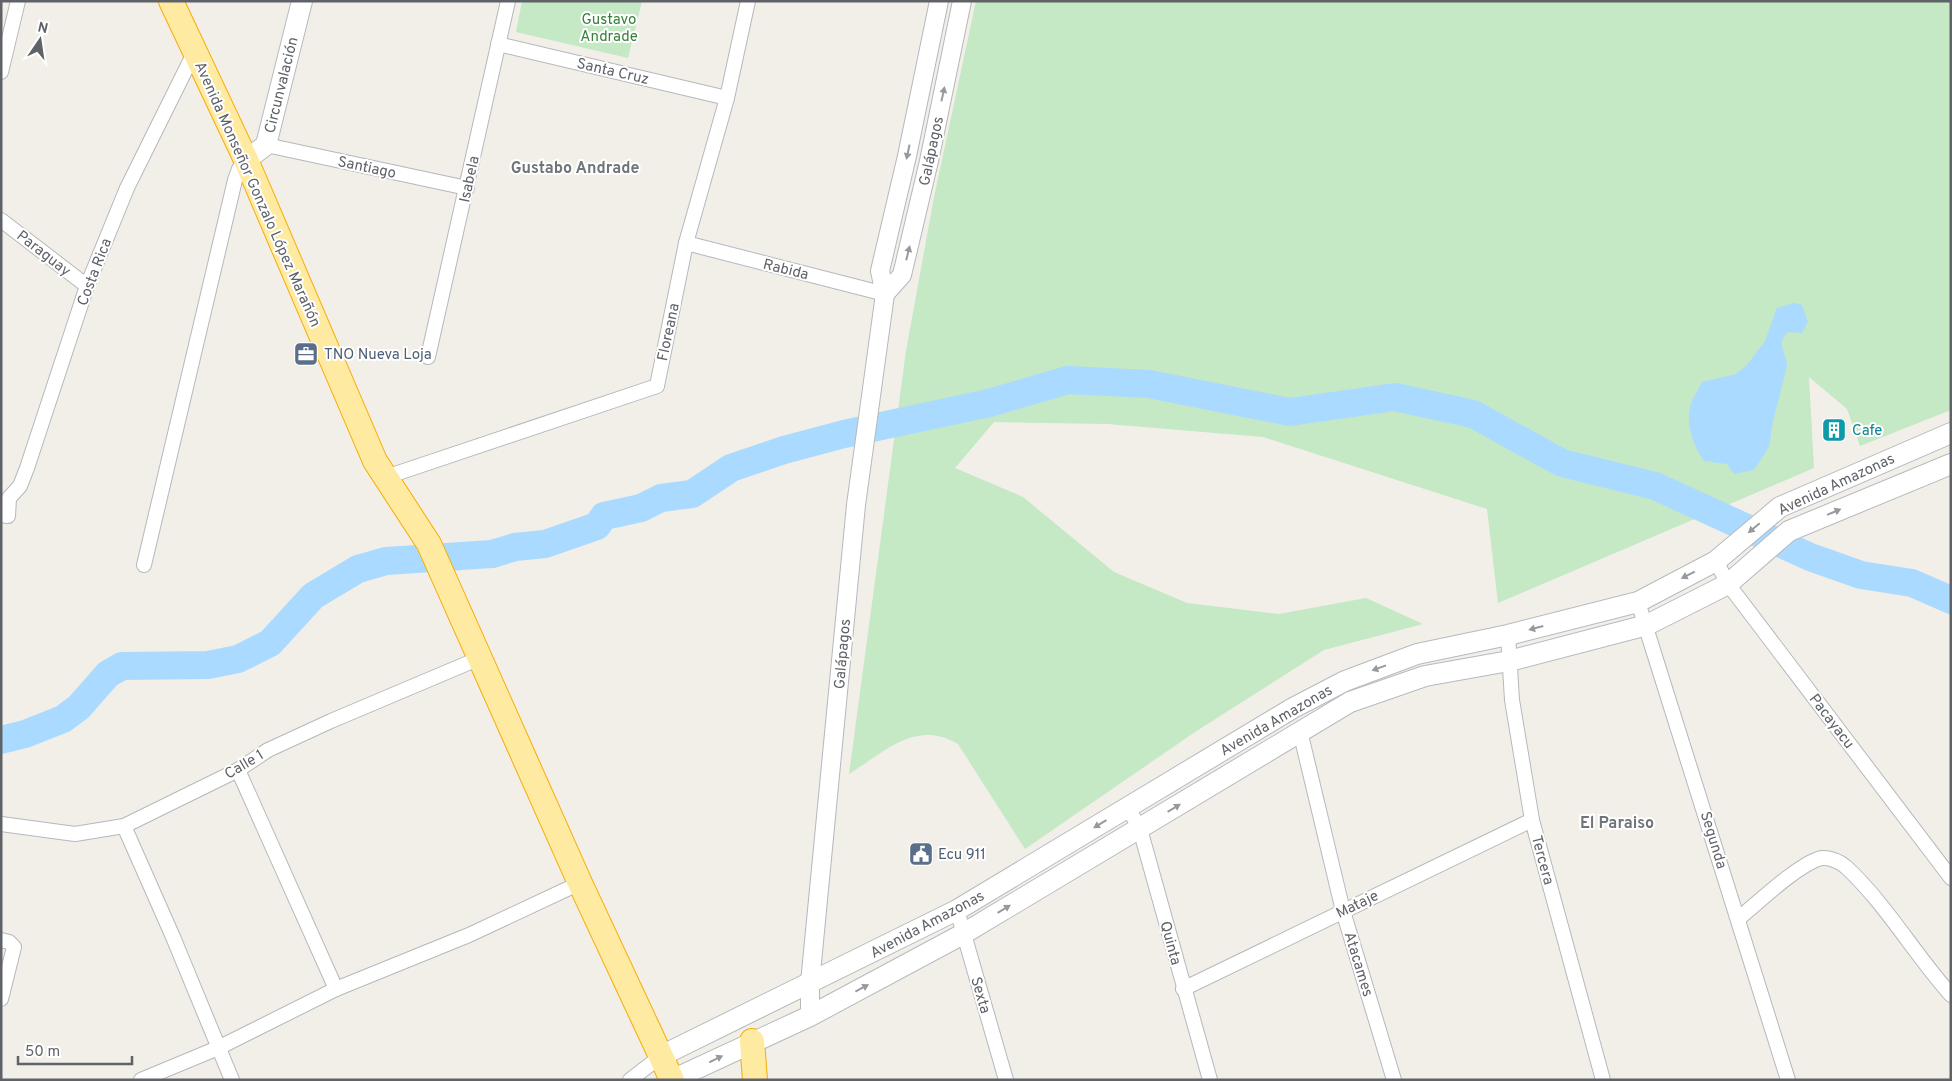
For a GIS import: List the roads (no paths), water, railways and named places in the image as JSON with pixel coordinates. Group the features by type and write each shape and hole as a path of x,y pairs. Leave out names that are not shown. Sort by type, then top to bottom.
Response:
{"highway":[{"name":"Avenida Monseñor Gonzalo López Marañón","path":"171,1 246,160 375,461 429,544 580,883 672,1080"},
{"path":"752,1041 755,1080"}],"main road":[{"name":"Circunvalación","path":"246,160 266,145 302,1"},
{"name":"Avenida Amazonas","path":"661,1056 957,910 1294,708 1345,681 1418,654 1508,635 1638,602 1723,555 1780,508 1951,433"},
{"name":"Avenida Amazonas","path":"672,1080 752,1041 810,1016 964,934 1350,702 1425,676 1509,661 1647,625 1735,578 1789,532 1951,464"}],"street":[{"path":"1,72 18,1"},
{"name":"Isabela","path":"428,357 508,1"},
{"name":"Floreana","path":"386,477 657,386 686,243 727,98 748,1"},
{"name":"Galápagos","path":"810,1016 810,983 857,499 885,294 880,271 907,156 939,1"},
{"name":"Galápagos","path":"885,294 902,275 929,161 962,1"},
{"name":"Santa Cruz","path":"498,44 727,98"},
{"name":"Costa Rica","path":"1,515 8,516 9,498 20,486 27,468 88,286 127,188 195,51"},
{"name":"Santiago","path":"266,145 467,188"},
{"path":"144,565 235,180 239,169 246,160"},
{"name":"Paraguay","path":"1,220 88,286"},
{"name":"Rabida","path":"686,243 885,294"},
{"name":"Pacayacu","path":"1723,555 1735,578 1951,878"},
{"name":"Segunda","path":"1638,602 1647,625 1788,1080"},
{"name":"Tercera","path":"1508,635 1512,700 1532,820 1603,1080"},
{"name":"Calle 1","path":"1,824 75,834 124,826 238,770 268,750 480,658"},
{"name":"Atacames","path":"1300,731 1343,911 1394,1080"},
{"path":"238,770 336,988"},
{"name":"Quinta","path":"1128,808 1140,829 1208,1079"},
{"name":"Mataje","path":"1183,989 1532,820"},
{"path":"124,826 173,937 232,1080"},
{"path":"1738,919 1802,868 1820,858 1832,859 1845,866 1894,922 1950,995"},
{"path":"141,1080 218,1048 336,988 469,936 580,883"},
{"name":"Sexta","path":"957,910 1006,1080"},
{"path":"1,940 9,942 14,947 1,999"},
{"name":"Avenida Amazonas","path":"630,1080 661,1056"}],"water":[{"path":"1794,303 1802,305 1808,322 1802,333 1788,332 1782,341 1787,366 1773,421 1769,447 1754,470 1734,474 1727,464 1704,461 1693,441 1689,419 1692,401 1702,382 1736,374 1747,365 1765,341 1777,308"}],"waterway":[{"path":"1,740 25,734 63,719 79,707 108,674 122,666 208,665 238,659 270,643 313,596 358,569 386,561 492,554 515,547 545,544 597,526 604,516 641,508 661,498 692,494 731,468 784,450 844,434 989,403 1068,380 1149,384 1290,412 1395,397 1473,414 1562,463 1655,486 1810,557 1861,575 1912,583 1951,600"}],"place":[{"name":"TNO Nueva Loja","path":"306,354"},
{"name":"Cafe","path":"1834,430"},
{"name":"Ecu 911","path":"921,854"}],"district":[{"name":"Gustabo Andrade","path":"575,167"},
{"name":"El Paraiso","path":"1617,822"}],"park label":[{"name":"Gustavo Andrade","path":"609,28"}]}
